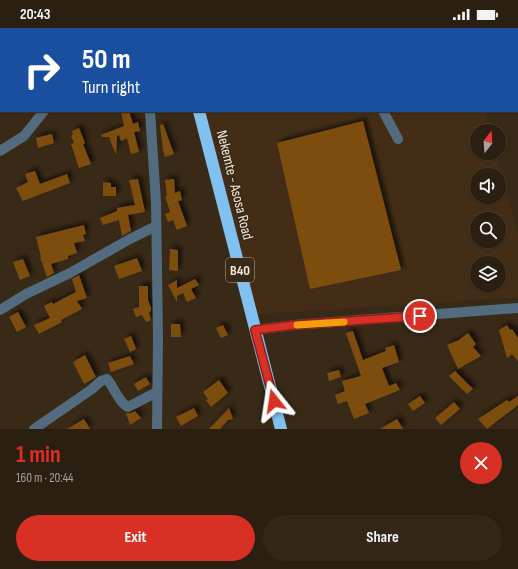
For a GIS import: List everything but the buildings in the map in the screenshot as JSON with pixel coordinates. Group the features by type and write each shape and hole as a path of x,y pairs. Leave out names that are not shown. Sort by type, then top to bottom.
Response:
{"highway":[{"name":"Nekemte - Asosa Road","path":"199,112 281,429"}],"street":[{"path":"0,151 24,136 43,112"},
{"path":"150,112 156,226 157,429"},
{"path":"384,112 398,139"},
{"path":"0,310 26,294 70,273 156,226"},
{"path":"255,330 294,325 518,308"},
{"path":"34,429 107,379 112,384 123,405 128,407 157,392"}],"shaded area":[{"path":"196,112 484,112 487,124 470,124 470,160 498,160 500,168 470,168 470,204 506,204 506,189 518,232 518,297 246,315"}],"slow traffic":[{"path":"297,325 344,322"}],"route":[{"path":"274,401 255,330 294,325 420,316"}]}
